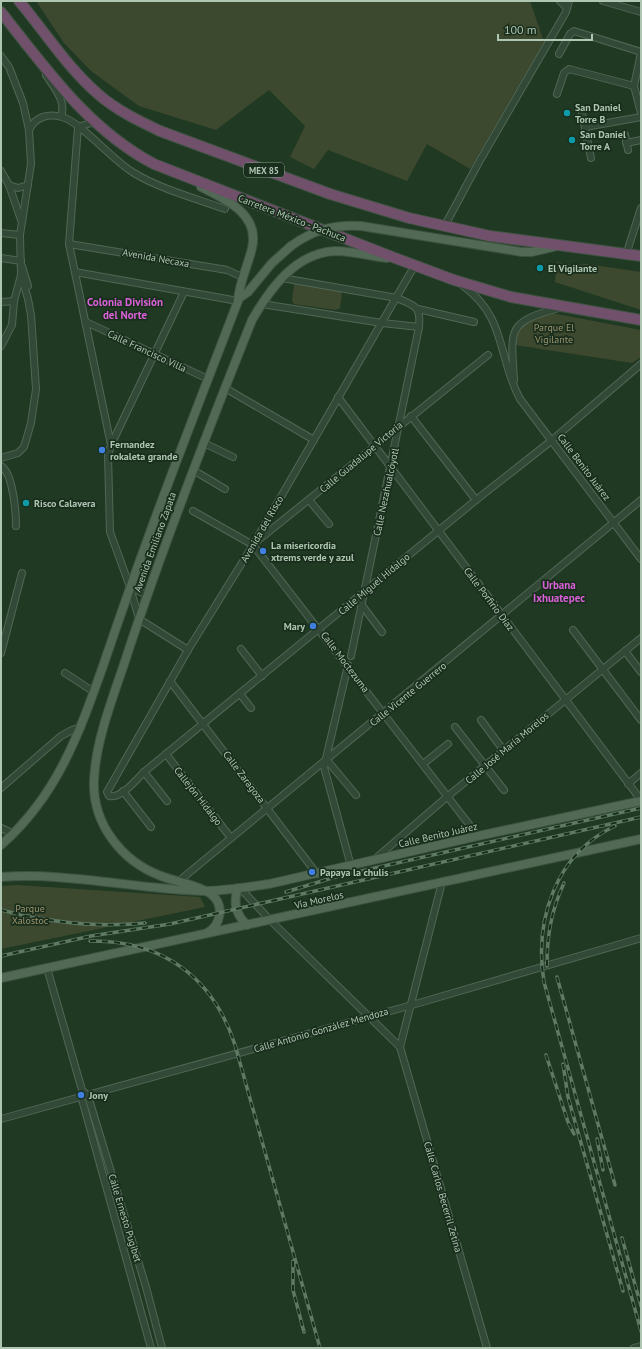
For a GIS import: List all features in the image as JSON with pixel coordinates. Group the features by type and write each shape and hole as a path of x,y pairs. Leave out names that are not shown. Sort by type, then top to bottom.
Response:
{"highway":[{"name":"MEX 85","path":"19,1 66,61 87,84 99,95 137,120 160,131 330,194 444,227 490,236 641,256"},
{"name":"Carretera México - Pachuca","path":"1,12 71,98 94,122 115,140 138,156 180,175 454,280 511,297 641,320"}],"main road":[{"name":"Avenida Emiliano Zapata","path":"1,845 14,834 52,787 63,768 81,727 130,588 238,300 242,277 253,247 253,230 248,220 232,203 180,175"},
{"path":"238,300 248,292 264,272 291,246 311,233 328,227 361,226 522,252 532,252 560,246"},
{"name":"Avenida Emiliano Zapata","path":"203,891 178,885 151,872 128,858 105,830 94,798 94,780 103,731 147,595 193,470 252,320 282,278 306,259 320,254 348,252 396,258"},
{"name":"Calle Benito Juárez","path":"239,888 269,884 317,874 641,800"},
{"name":"Vía Morelos","path":"1,978 207,933 315,912 442,882 641,839"},
{"path":"1,877 19,876 178,885"},
{"path":"203,891 239,888 235,898 236,908 240,918 247,925"},
{"path":"203,891 213,896 218,904 220,912 216,924 207,933"}],"street":[{"path":"560,1 567,8"},
{"path":"444,227 479,162 566,12 569,1"},
{"path":"602,1 641,12"},
{"path":"559,54 570,34 574,31 641,52 638,79 634,86 641,113"},
{"path":"33,53 61,101 63,109 61,116"},
{"path":"1,56 9,66 17,85 29,130 31,164 21,222 21,275 14,301 12,325 1,346"},
{"path":"557,94 564,73 569,69 634,86"},
{"path":"581,108 591,158"},
{"path":"29,130 32,122 38,118 61,116 78,127 112,158 134,173 224,209"},
{"path":"585,127 641,117"},
{"path":"78,127 94,122"},
{"path":"78,127 69,244 111,445"},
{"path":"624,135 628,150"},
{"path":"626,143 641,140"},
{"path":"1,171 9,185 21,222"},
{"path":"9,185 18,188 28,185"},
{"path":"626,255 641,208"},
{"path":"1,233 20,234"},
{"name":"Avenida Necaxa","path":"69,244 227,270 242,277"},
{"path":"1,258 21,261"},
{"path":"21,261 31,298 35,345"},
{"name":"Avenida del Risco","path":"123,791 111,797 107,792 188,650 253,545 415,266"},
{"path":"75,272 184,292 238,300"},
{"path":"1,458 18,453 24,446 31,423 36,389 31,315 21,275"},
{"path":"282,278 397,298 414,305 418,309 474,322"},
{"name":"Calle Benito Juárez","path":"454,280 479,300 492,316 514,385 520,399 641,559"},
{"path":"184,292 111,445 108,455 110,532 130,588 139,619 188,650"},
{"path":"1,302 14,301"},
{"path":"262,304 382,323 419,327"},
{"name":"Calle Benito Juárez","path":"514,385 511,350 513,336 518,326 530,316 561,307"},
{"name":"Calle Nezahualcóyotl","path":"351,656 400,425 419,327 420,316 418,309"},
{"name":"Calle Francisco Villa","path":"86,322 208,380"},
{"name":"Calle Guadalupe Victoria","path":"253,545 488,355"},
{"name":"Calle Miguel Hidalgo","path":"123,791 144,772 204,725 437,531 551,441 641,364"},
{"path":"225,388 314,440"},
{"name":"Calle Porfirio Díaz","path":"338,397 437,531 641,800"},
{"path":"411,416 476,500"},
{"path":"204,443 233,457"},
{"path":"1,466 6,468 9,476 16,526"},
{"path":"193,470 224,489"},
{"path":"309,500 328,524"},
{"name":"Calle Vicente Guerrero","path":"178,885 231,838 326,759 502,616 641,500"},
{"name":"Calle Moctezuma","path":"193,511 253,545 348,665 478,836"},
{"path":"1,653 22,573"},
{"path":"130,588 147,595"},
{"path":"361,604 382,632"},
{"path":"573,630 641,720"},
{"name":"Calle José María Morelos","path":"374,860 448,796 641,638"},
{"path":"241,649 262,676"},
{"path":"625,651 641,672"},
{"path":"348,665 324,773 351,866"},
{"path":"66,673 94,692"},
{"name":"Calle Zaragoza","path":"170,681 317,874"},
{"path":"240,694 251,708"},
{"path":"481,720 504,751"},
{"path":"1,788 61,736 81,727"},
{"path":"455,728 504,790"},
{"path":"423,764 448,744"},
{"name":"Callejón Hidalgo","path":"166,754 231,838"},
{"path":"326,759 356,795"},
{"path":"144,772 167,801"},
{"path":"628,784 641,773"},
{"path":"123,791 151,827"},
{"path":"1,828 14,834"},
{"path":"400,1047 412,1005 442,882"},
{"name":"Calle Carlos Becerril Zetina","path":"239,888 270,920 370,1015 400,1047 487,1348"},
{"name":"Calle Antonio González Mendoza","path":"1,1119 88,1096 370,1015 412,1005 641,938"},
{"name":"Calle Ernesto Pugibet","path":"47,968 82,1090 88,1096 134,1246 162,1348"},
{"path":"80,1098 82,1090"},
{"name":"Calle Ernesto Pugibet","path":"80,1098 151,1348"},
{"path":"123,1248 134,1246"},
{"path":"634,1348 641,1346"}],"green space":[{"path":"36,1 530,1 544,42 470,169 427,144 407,181 328,150 314,169 290,157 305,126 269,90 216,130 139,106 91,71 64,43"},
{"path":"557,262 572,265 587,264 641,272 641,310 555,282"},
{"path":"296,283 340,290 342,294 340,308 336,310 294,304 292,301 294,285"},
{"name":"Parque El Vigilante","path":"546,312 641,330 641,357 632,363 515,345 516,332 520,327 529,320"},
{"name":"Parque Xalostoc","path":"17,885 200,897 205,907 1,949 1,886"}],"railway":[{"path":"286,892 335,877 641,808"},
{"path":"1,956 91,936 170,924 641,817"},
{"path":"615,826 594,838 577,854 564,872 553,892 546,913 542,936 542,959 544,982 641,1331"},
{"path":"547,966 548,944 553,914 564,883"},
{"path":"1,910 37,918 73,923 109,925 145,923"},
{"path":"90,941 116,942 140,947 162,956 181,967 198,982 213,1000 225,1021 235,1045 320,1348"},
{"path":"557,977 615,1185"},
{"path":"546,1055 568,1122 574,1134"},
{"path":"563,1064 568,1097 623,1291"},
{"path":"597,1139 603,1170"},
{"path":"622,1238 641,1306"},
{"path":"293,1261 293,1290 304,1332"}],"place":[{"name":"San Daniel Torre B","path":"567,113"},
{"name":"San Daniel Torre A","path":"572,140"},
{"name":"El Vigilante","path":"540,268"},
{"name":"Fernandez rokaleta grande","path":"102,450"},
{"name":"Risco Calavera","path":"26,503"},
{"name":"La misericordia xtrems verde y azul","path":"263,551"},
{"name":"Mary","path":"313,626"},
{"name":"Papaya la chulis","path":"312,872"},
{"name":"Jony","path":"81,1095"}],"district":[{"name":"Colonia División del Norte","path":"125,308"},
{"name":"Urbana Ixhuatepec","path":"559,591"}]}
